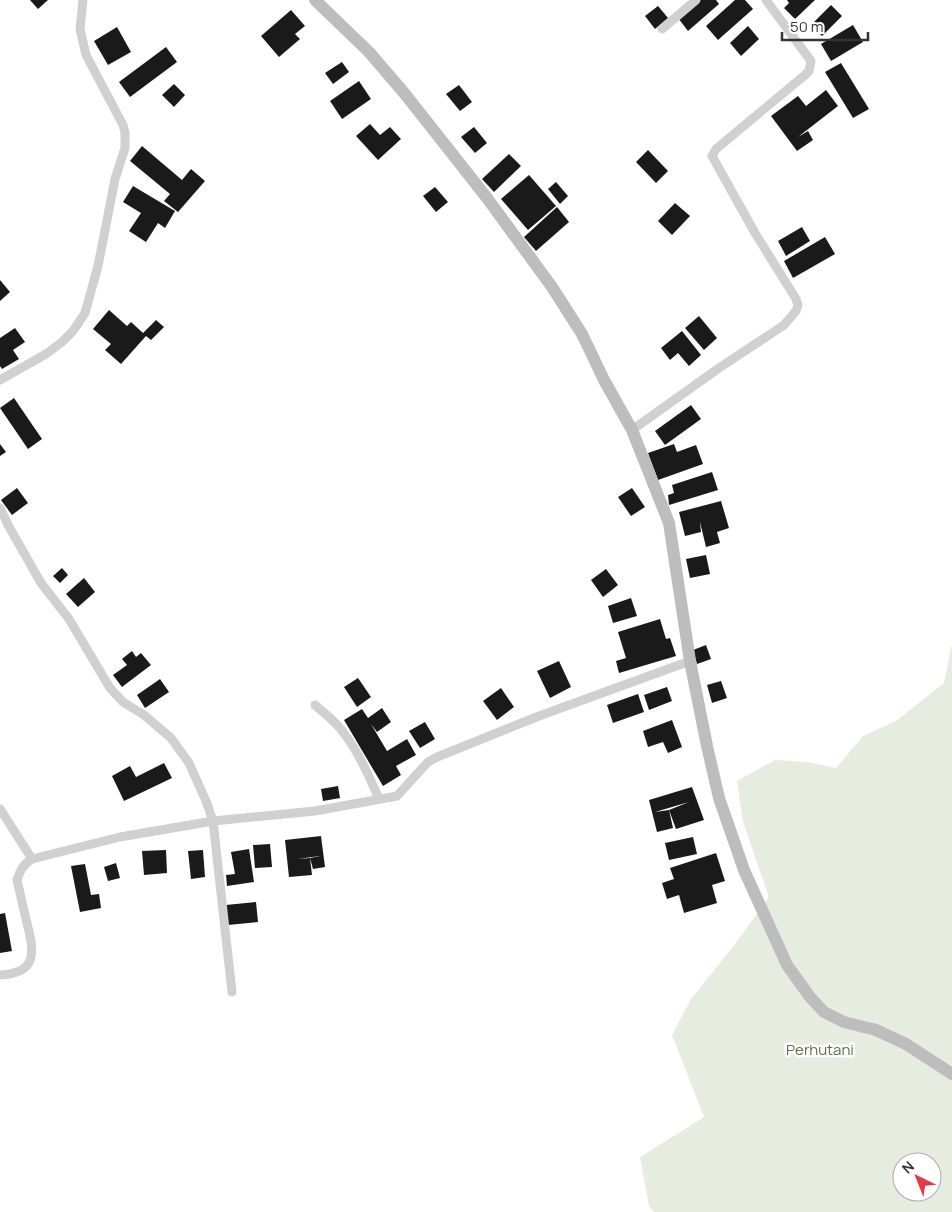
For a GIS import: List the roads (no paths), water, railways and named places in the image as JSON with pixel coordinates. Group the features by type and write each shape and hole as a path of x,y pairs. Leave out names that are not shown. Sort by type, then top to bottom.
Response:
{"street":[{"path":"0,380 46,354 62,342 73,331 85,313 98,266 115,179 125,148 123,125 86,55 80,29 83,0"},
{"path":"315,0 369,52 405,94 499,214 552,287 582,334 604,380 632,430 668,523 690,662 719,798 744,870 787,965 810,997 824,1012 844,1022 876,1030 906,1044 952,1074"},
{"path":"662,29 696,0"},
{"path":"632,430 718,368 784,325 796,311 798,305 712,156 716,149 805,75 811,66 812,61 766,0"},
{"path":"0,508 41,583 69,619 110,688 123,702 144,715 171,738 189,763 213,821 232,992"},
{"path":"0,975 18,972 31,959 33,947 17,880 20,870 26,862 32,859 120,837 213,821 315,811 397,796 428,762 437,757 539,716 690,662"},
{"path":"315,706 338,726 367,771 379,799"},
{"path":"0,809 32,859"}],"park label":[{"name":"Perhutani","path":"820,1050"}]}
